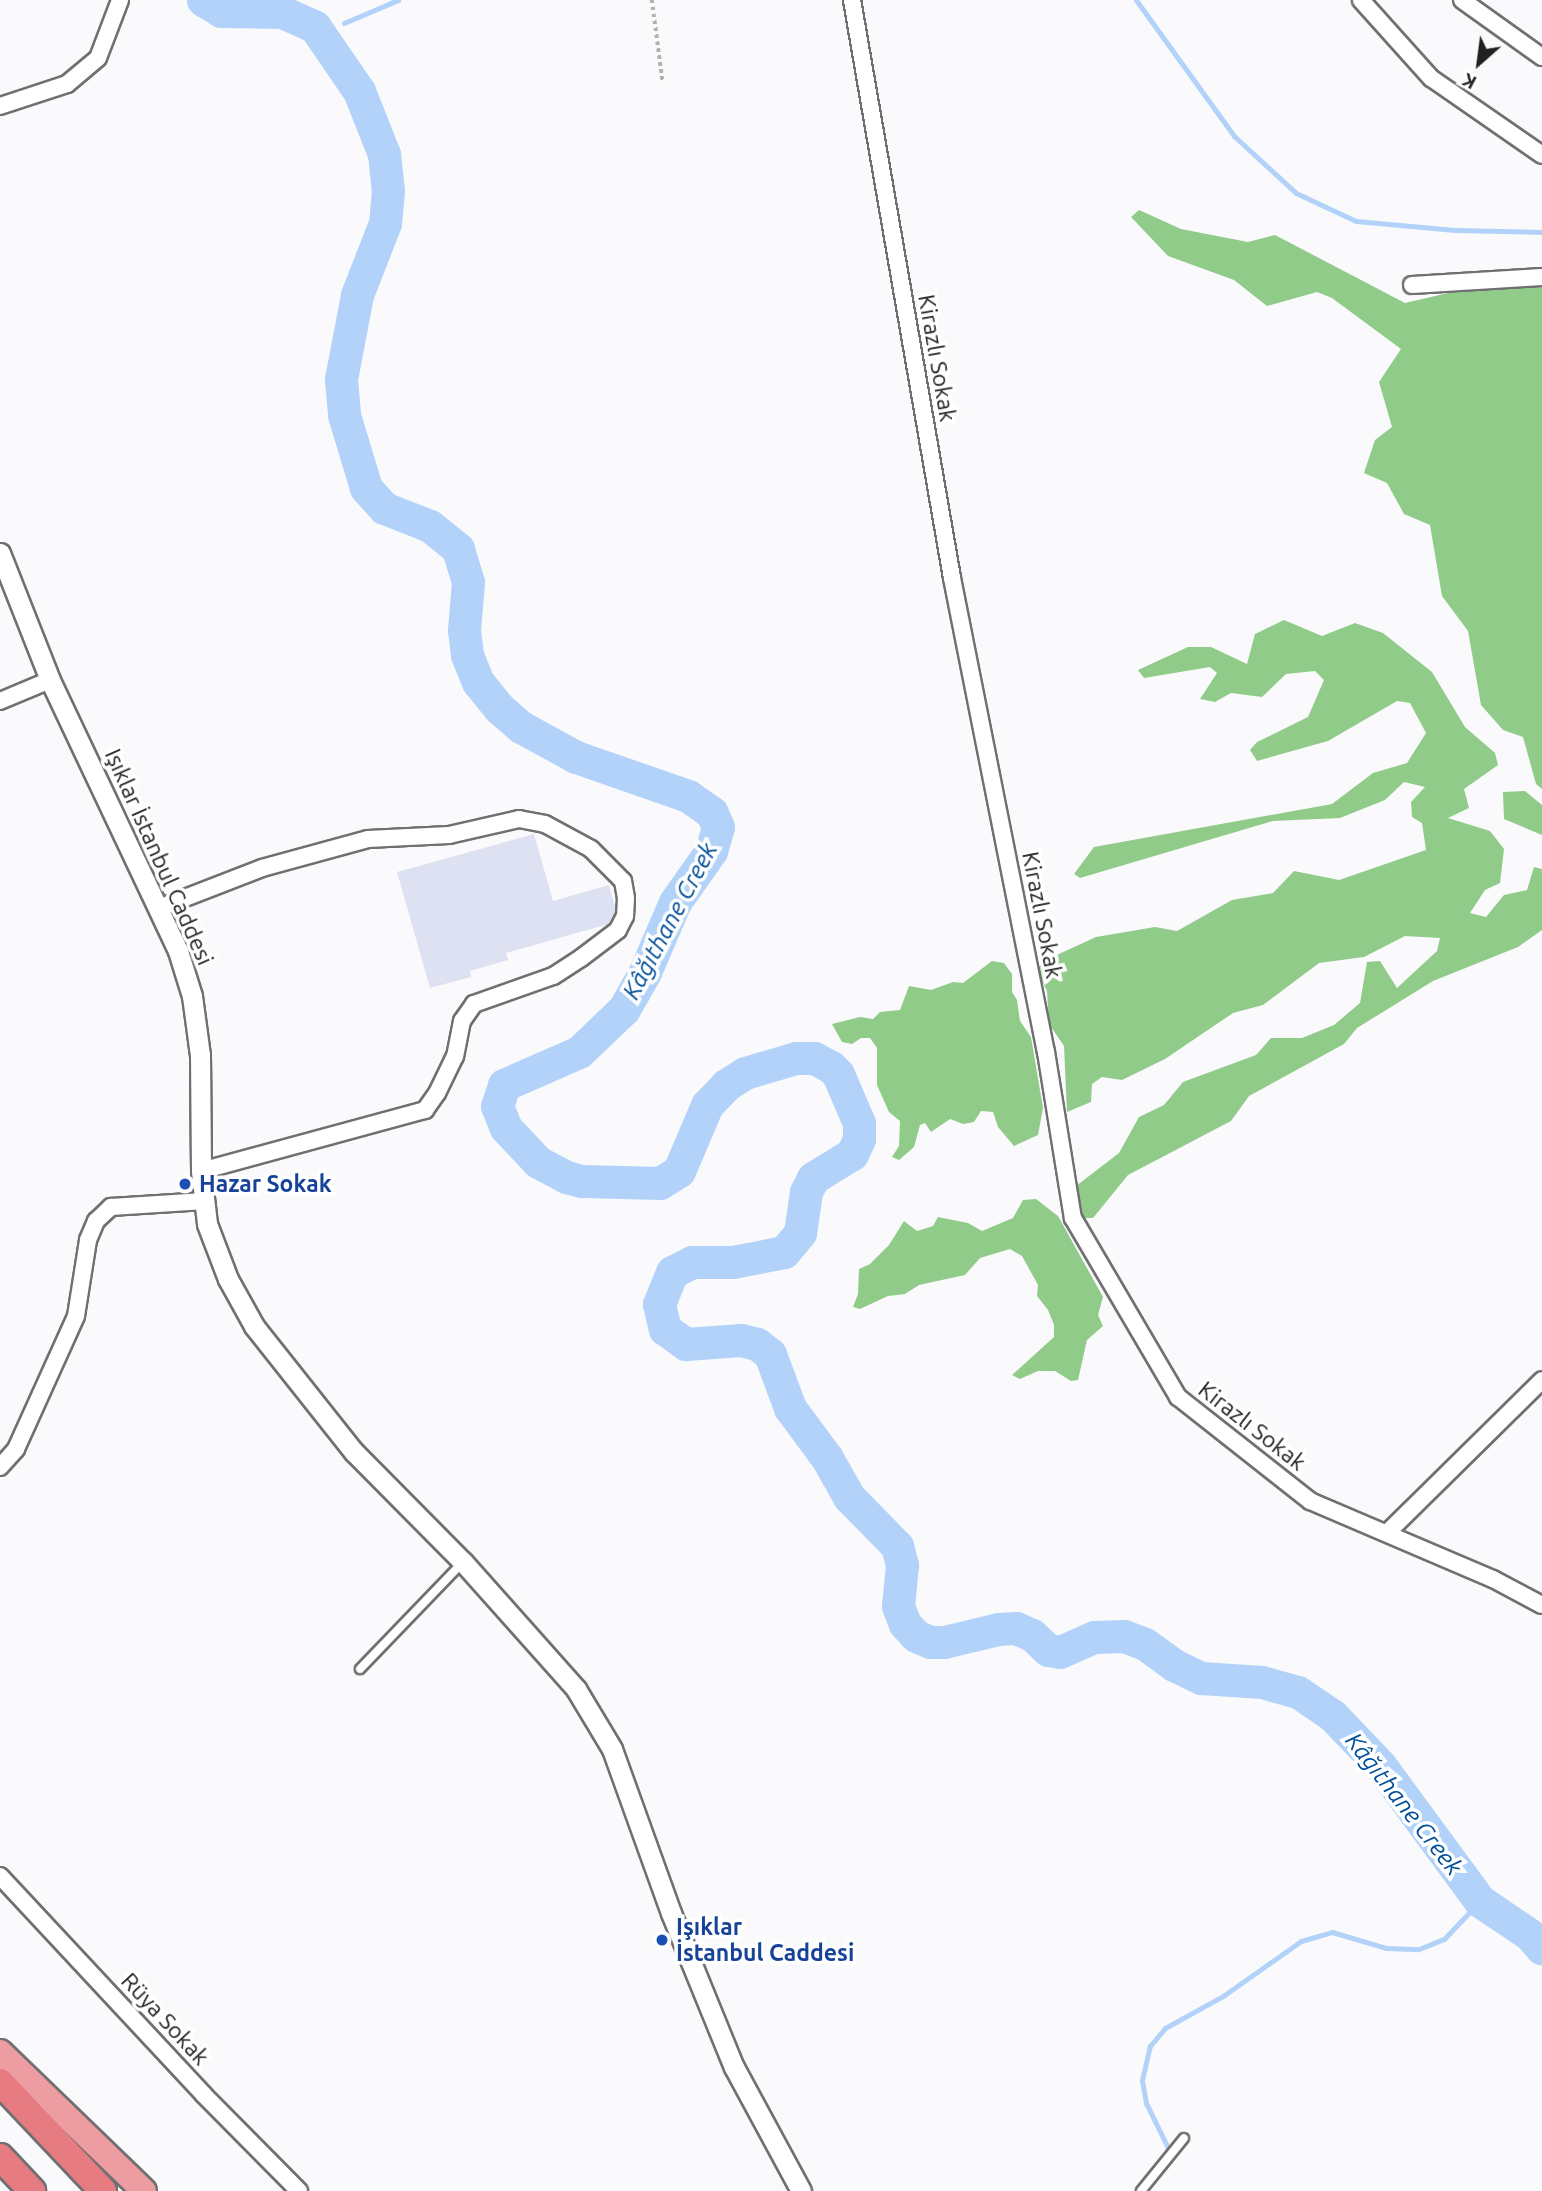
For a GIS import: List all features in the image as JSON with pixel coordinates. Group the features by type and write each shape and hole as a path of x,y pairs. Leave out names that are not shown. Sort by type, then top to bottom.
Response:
{"highway":[{"path":"0,2082 103,2191"},
{"path":"0,2157 32,2191"}],"main road":[{"path":"0,2052 144,2191"}],"street":[{"path":"0,106 67,84 99,58 120,0"},
{"name":"Kirazlı Sokak","path":"852,0 952,578 1046,1052 1073,1219 1178,1397 1310,1501 1493,1579 1542,1605"},
{"path":"1361,0 1431,78 1542,155"},
{"path":"1462,0 1542,57"},
{"path":"1412,285 1542,277"},
{"name":"Işıklar İstanbul Caddesi","path":"0,553 51,680 178,951 192,996 200,1055 201,1171 207,1224 228,1279 254,1325 354,1452 463,1562 576,1689 612,1749 671,1913 734,2067 801,2191"},
{"path":"0,701 51,680"},
{"path":"159,908 262,868 368,839 449,835 519,819 545,824 591,849 623,881 626,898 625,916 618,930 581,958 553,976 474,1004 462,1021 455,1056 438,1093 425,1110 201,1171"},
{"path":"0,1467 16,1450 75,1316 88,1240 96,1222 111,1207 205,1201"},
{"path":"1388,1532 1542,1380"},
{"name":"Rüya Sokak","path":"0,1876 204,2095 299,2191"}],"lane":[{"path":"360,1669 463,1562"},
{"path":"1141,2191 1184,2138"}],"path":[{"path":"652,0 663,83"}],"green space":[{"path":"1139,210 1181,229 1248,242 1275,235 1405,303 1448,293 1542,287 1542,789 1536,784 1523,737 1503,730 1481,705 1468,631 1442,596 1430,525 1404,514 1387,483 1364,473 1375,440 1392,427 1379,382 1401,349 1332,298 1317,292 1267,306 1234,280 1168,256 1131,217"},
{"path":"1284,620 1322,636 1355,623 1383,633 1432,672 1465,727 1495,753 1498,765 1464,789 1469,808 1448,818 1490,831 1504,849 1500,883 1485,890 1470,913 1486,917 1504,895 1527,890 1534,867 1542,869 1542,930 1518,947 1433,981 1357,1028 1344,1044 1249,1096 1231,1121 1128,1175 1093,1218 1080,1218 1076,1186 1119,1153 1139,1117 1164,1105 1183,1082 1256,1055 1271,1038 1302,1038 1334,1025 1360,1003 1367,962 1380,961 1397,988 1437,951 1440,938 1405,936 1364,957 1319,963 1263,1005 1233,1013 1165,1059 1122,1080 1102,1077 1092,1084 1091,1102 1067,1112 1064,1046 1049,1024 1047,991 1036,969 1048,959 1096,937 1155,927 1177,931 1232,900 1273,893 1294,871 1339,880 1426,850 1422,823 1412,817 1411,802 1425,787 1404,782 1385,800 1340,818 1273,821 1080,878 1074,874 1094,847 1332,804 1373,773 1407,763 1426,733 1410,703 1397,701 1328,741 1257,761 1250,750 1257,742 1308,717 1324,680 1315,671 1286,674 1262,697 1231,693 1215,702 1200,699 1217,673 1210,667 1144,678 1138,670 1188,647 1211,647 1247,664 1255,634"},
{"path":"1525,791 1542,805 1542,835 1504,819 1503,792"},
{"path":"992,961 1004,963 1012,974 1012,992 1017,1000 1020,1021 1031,1037 1043,1108 1038,1135 1014,1146 998,1127 993,1112 981,1111 974,1122 963,1124 950,1119 931,1132 925,1123 920,1125 914,1147 899,1160 892,1157 899,1146 900,1121 889,1112 877,1085 877,1048 870,1038 861,1038 852,1044 842,1042 832,1024 860,1017 873,1019 880,1012 900,1010 909,986 931,990 953,982 963,983"},
{"path":"1036,1199 1058,1216 1103,1297 1098,1315 1103,1326 1087,1340 1078,1380 1071,1381 1055,1371 1038,1371 1020,1379 1012,1375 1054,1337 1054,1325 1048,1310 1037,1296 1038,1285 1022,1256 1010,1249 980,1258 965,1275 919,1285 905,1294 888,1296 860,1309 853,1307 858,1294 859,1269 870,1264 889,1245 904,1221 917,1231 933,1226 938,1217 968,1223 982,1231 1013,1218 1023,1200"}],"building":[{"path":"534,834 553,901 609,885 619,921 506,953 508,960 470,971 471,977 430,988 397,872"}],"waterway":[{"name":"Kâğıthane Creek","path":"203,0 221,11 282,12 315,27 359,91 384,154 388,190 385,223 357,295 341,379 344,415 366,488 384,508 430,526 458,549 468,582 464,630 467,655 478,682 499,708 521,727 576,757 688,796 712,813 718,827 711,851 675,902 645,972 624,1009 579,1052 504,1085 497,1106 506,1128 538,1162 566,1177 581,1181 660,1183 679,1171 707,1105 726,1085 745,1073 796,1058 814,1058 831,1067 838,1074 859,1123 859,1139 852,1154 813,1178 806,1192 800,1233 784,1252 733,1262 692,1262 672,1272 659,1304 665,1329 686,1344 741,1340 757,1344 770,1354 790,1408 827,1458 849,1497 897,1546 902,1565 898,1606 905,1624 916,1636 930,1642 944,1642 998,1629 1016,1628 1032,1635 1048,1650 1060,1652 1094,1637 1124,1636 1145,1644 1174,1665 1201,1678 1262,1682 1298,1692 1333,1716 1380,1765 1480,1901 1530,1935 1542,1949"},
{"path":"344,23 398,0"},
{"path":"1136,0 1234,136 1296,193 1356,221 1455,230 1542,232"},
{"path":"1171,2154 1146,2103 1142,2080 1150,2046 1165,2028 1223,1996 1301,1941 1332,1932 1386,1948 1419,1949 1444,1939 1480,1901"}],"place":[{"name":"Hazar Sokak","path":"185,1184"},
{"name":"Işıklar İstanbul Caddesi","path":"662,1940"}]}
